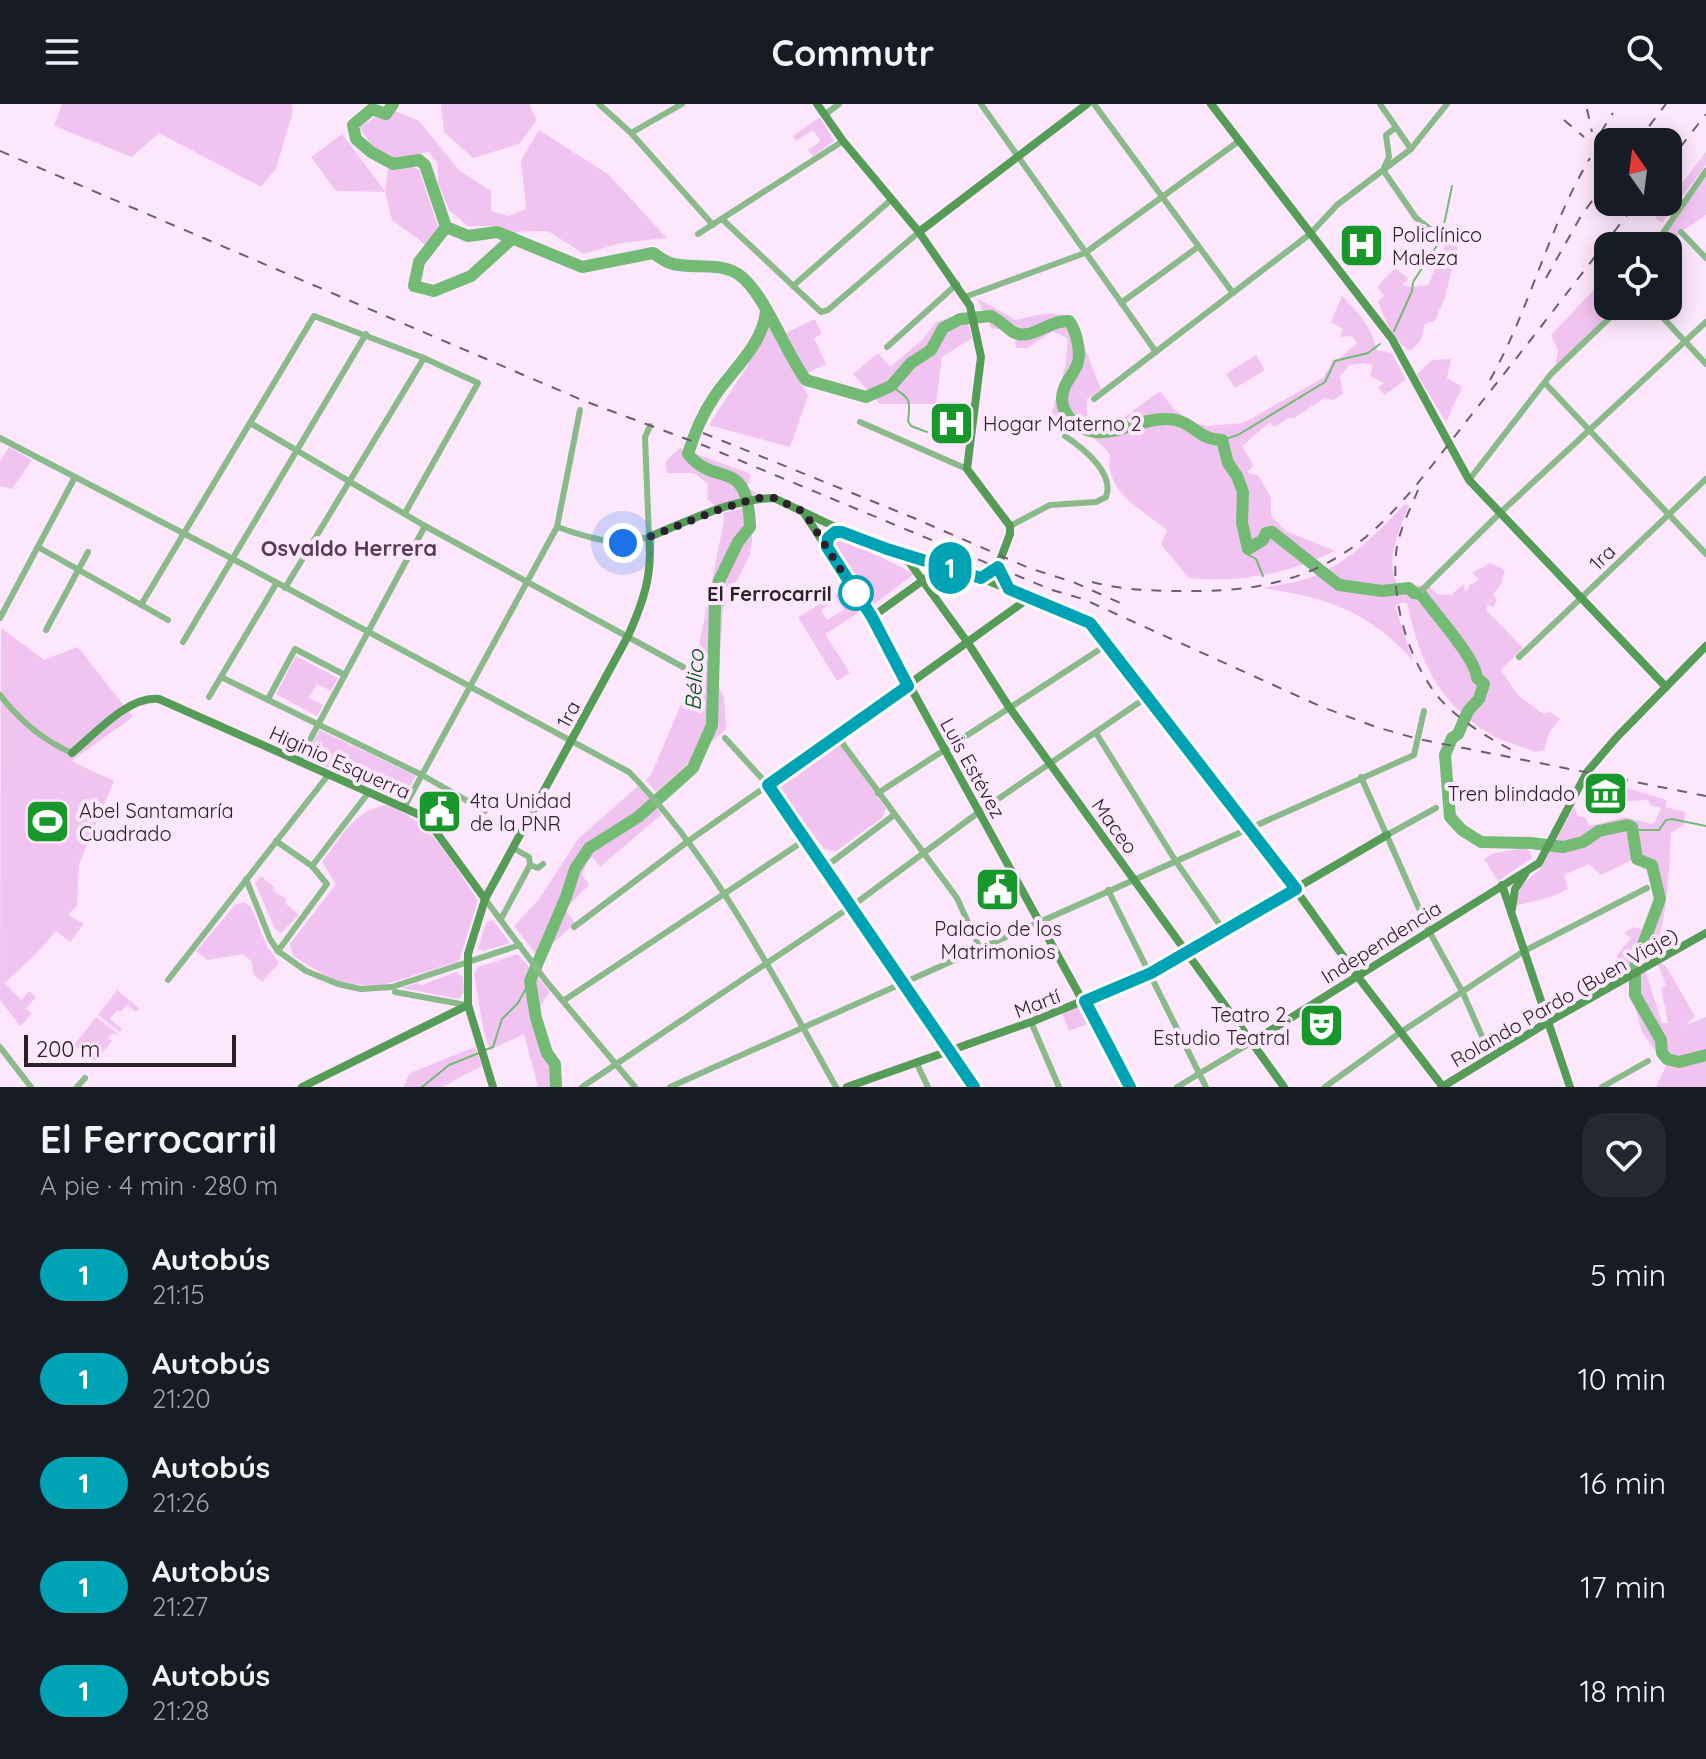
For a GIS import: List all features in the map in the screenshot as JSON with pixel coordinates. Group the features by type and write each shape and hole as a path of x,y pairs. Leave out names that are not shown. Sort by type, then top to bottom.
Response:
{"main road":[{"path":"817,104 843,141 919,232 970,306 981,357 967,469 1010,526 998,567 981,578"},
{"path":"919,232 1087,104"},
{"path":"1211,104 1392,339 1469,480 1666,687"},
{"path":"649,537 718,510 757,498 774,498 842,532 981,578 1090,623 1250,826 1358,977 1442,1087"},
{"name":"Luis Estévez","path":"804,512 872,617 1130,1087"},
{"path":"827,547 830,535 842,532"},
{"name":"1ra","path":"493,1087 468,1005 468,962 485,899 628,636 646,590 651,559 649,537"},
{"name":"Maceo","path":"904,555 968,643 1009,707 1284,1087"},
{"path":"872,617 943,566"},
{"path":"998,567 1009,589"},
{"path":"974,1087 768,785 1029,598"},
{"path":"1511,910 1515,889 1528,871 1539,863 1587,772 1706,646"},
{"name":"Higinio Esquerra","path":"72,753 132,703 147,698 159,699 405,806 431,825 485,899"},
{"name":"Martí","path":"847,1087 1031,1022 1151,973 1387,835"},
{"name":"Independencia","path":"1252,1042 1528,871"},
{"path":"1502,885 1570,1087"},
{"name":"Rolando Pardo (Buen Viaje)","path":"1442,1087 1645,966 1705,937"},
{"path":"302,1087 468,1005"}],"street":[{"path":"599,104 631,133 713,225"},
{"path":"631,133 682,104"},
{"path":"824,115 839,104"},
{"path":"981,104 1156,352"},
{"path":"1094,104 1233,293"},
{"path":"1380,104 1411,149"},
{"path":"1094,399 1310,234 1337,205 1411,149 1447,104"},
{"path":"1383,170 1389,157 1386,135 1395,128"},
{"path":"698,234 843,141"},
{"path":"965,297 1085,253 1239,141"},
{"path":"1383,170 1416,218 1434,232"},
{"path":"1664,232 1706,171"},
{"path":"793,286 892,199"},
{"path":"722,219 821,312 828,310 919,232"},
{"path":"1682,233 1706,258"},
{"path":"1121,303 1198,247"},
{"path":"887,347 957,284"},
{"path":"141,605 314,316 366,334 478,383 405,513"},
{"path":"1469,480 1545,383 1608,320"},
{"path":"1665,320 1706,364"},
{"path":"1422,590 1501,512 1706,322"},
{"path":"183,642 366,334"},
{"path":"285,588 424,358"},
{"path":"1545,383 1706,554"},
{"path":"405,806 557,527 580,410"},
{"path":"860,422 967,469"},
{"path":"250,423 425,526 683,667"},
{"name":"1ra","path":"649,537 645,437 650,426"},
{"path":"1010,526 1050,505 1096,502 1106,497 1105,474 1080,446 1065,436"},
{"path":"0,438 572,739 629,772 664,809 723,895 836,1087"},
{"path":"0,618 75,477"},
{"name":"1ra","path":"1519,657 1706,479"},
{"path":"298,762 425,526"},
{"path":"557,527 607,542 623,543 649,537"},
{"path":"38,547 168,620"},
{"path":"46,630 88,552"},
{"path":"209,697 276,584"},
{"path":"878,793 1108,644"},
{"path":"268,699 295,649 345,675"},
{"path":"221,677 422,775 485,811"},
{"path":"0,695 26,724 51,744 72,753"},
{"path":"582,1087 852,906 979,812 1147,697"},
{"path":"670,1087 1414,755 1424,711"},
{"path":"1096,733 1224,932"},
{"path":"837,736 957,898 980,949"},
{"path":"574,927 768,785 725,738"},
{"path":"168,980 329,774"},
{"path":"1361,777 1429,931 1463,993 1491,1057"},
{"path":"312,866 369,792"},
{"name":"Martí","path":"1387,835 1436,808"},
{"path":"824,868 894,815"},
{"path":"563,1001 805,840"},
{"path":"276,841 312,866 327,884 278,951"},
{"path":"501,919 530,865 529,857 513,848"},
{"path":"530,865 538,868 543,864"},
{"path":"246,879 270,939 278,951 306,971 338,984 370,989 392,987 520,945"},
{"path":"1325,1087 1401,1032 1524,951 1647,888"},
{"path":"1108,890 1206,1087"},
{"name":"Higinio Esquerra","path":"485,899 546,981 635,1087"},
{"path":"395,992 468,1005"},
{"path":"1031,1022 1059,1087"},
{"path":"1177,1087 1252,1042"},
{"path":"0,1047 31,1087"},
{"path":"1602,1087 1648,1061"},
{"path":"916,1062 928,1087"},
{"path":"77,1087 85,1078"}],"shaded area":[{"path":"62,104 292,104 293,111 276,169 261,187 159,133 132,157 54,126"},
{"path":"441,104 529,104 537,120 519,144 473,158 444,132"},
{"path":"395,111 419,121 460,171 491,191 491,211 509,216 526,209 521,160 539,130 608,174 667,238 621,243 584,254 548,231 511,232 494,226 468,226 449,210 438,183 438,164 429,152 403,158 389,157 374,147 360,127 375,117 385,119"},
{"path":"820,117 834,141 813,156 808,150 821,141 813,130 796,141 793,136"},
{"path":"342,134 385,191 388,169 411,166 419,170 439,230 427,246 392,220 385,192 336,191 311,157"},
{"path":"1706,152 1706,165 1682,197 1682,183"},
{"path":"1706,177 1706,215 1681,232 1667,232 1678,216 1682,216 1682,211"},
{"path":"1657,216 1667,216 1662,223 1655,218"},
{"path":"1446,243 1458,244 1445,297 1435,321 1425,324 1421,340 1410,351 1394,336 1378,301 1384,296 1377,287 1395,268 1408,278 1403,285 1428,285"},
{"path":"1594,290 1594,320 1603,320 1555,367 1558,351 1551,335"},
{"path":"1342,296 1364,321 1377,350 1392,353 1406,380 1384,395 1378,387 1384,383 1370,376 1373,365 1349,365 1340,377 1343,394 1333,400 1325,398 1274,427 1270,422 1242,446 1254,466 1247,472 1259,476 1271,498 1271,516 1286,531 1335,551 1282,571 1228,579 1189,578 1161,545 1167,530 1136,507 1119,489 1110,468 1110,455 1105,448 1084,431 1051,415 1065,368 1068,339 1053,331 1027,348 1016,348 1015,337 1005,330 991,328 977,298 1016,320 1053,314 1074,320 1101,389 1087,399 1087,415 1101,427 1112,426 1160,391 1172,407 1190,422 1207,426 1243,423 1323,378 1333,360 1340,358 1357,343 1352,336 1340,337 1343,329 1331,322"},
{"path":"965,313 972,338 942,357 936,404 880,404 853,374 878,353 890,367 923,339 936,322"},
{"path":"815,319 822,334 814,338 826,364 806,374 786,333"},
{"path":"768,324 808,396 790,447 709,425 748,365"},
{"path":"1256,355 1265,370 1235,388 1226,374"},
{"path":"1451,359 1447,378 1462,387 1446,422 1417,374 1432,360"},
{"path":"9,447 32,460 12,489 0,486 0,461"},
{"path":"680,448 751,474 747,487 757,494 715,506 707,499 708,484 694,473 667,473 665,462"},
{"path":"1405,504 1409,506 1392,564 1397,584 1429,586 1437,594 1451,595 1463,584 1465,591 1468,590 1470,583 1472,585 1479,579 1472,573 1490,563 1505,570 1501,584 1493,595 1497,599 1494,607 1488,605 1486,610 1523,648 1501,670 1518,695 1543,714 1550,712 1560,719 1549,733 1544,750 1536,752 1495,737 1456,708 1425,662 1407,603 1395,606 1413,661 1380,630 1346,610 1327,602 1263,588 1306,579 1334,566 1360,548"},
{"path":"752,506 750,555 723,609 718,685 724,697 726,729 656,792 646,780 651,775 693,676 723,513"},
{"path":"845,539 914,574 873,605 833,552 836,543"},
{"path":"847,588 861,611 825,634 850,673 837,681 798,617 827,600 830,604 821,610 827,620 844,610 835,595"},
{"name":"Abel Santamaría Cuadrado","path":"1,628 44,660 78,647 133,717 71,761 114,781 79,864 77,906 68,915 84,924 70,942 56,931 5,983 21,1000 29,991 36,997 26,1009 32,1014 20,1026 0,1000"},
{"path":"296,656 338,678 331,691 317,684 309,698 323,705 317,716 276,694"},
{"path":"320,730 416,776 403,799 313,761 308,752"},
{"path":"833,742 840,743 886,809 882,818 836,851 824,849 778,788 779,781"},
{"path":"1594,778 1667,800 1665,807 1685,812 1684,825 1671,833 1666,897 1656,947 1647,960 1618,976 1616,960 1631,938 1624,933 1634,927 1645,930 1655,898 1644,863 1634,859 1601,875 1589,864 1564,875 1568,889 1551,897 1515,906 1521,886 1541,868 1574,807 1578,816 1586,818 1589,826 1625,817 1651,824 1655,822 1661,808 1650,805 1648,800 1613,802 1618,788 1607,799 1607,795 1585,787"},
{"path":"638,786 662,814 600,867 592,857 587,862 582,875 589,885 565,909 575,923 538,957 514,926 540,898 578,839"},
{"path":"385,805 401,811 427,831 478,900 459,961 378,987 335,981 293,956 290,944 336,884 322,862 356,820 364,813"},
{"path":"1525,848 1532,858 1498,881 1484,859 1494,853"},
{"path":"261,876 275,888 273,891 287,899 285,903 299,915 281,933 275,929 255,883"},
{"path":"244,902 251,907 267,946 279,963 262,982 253,974 252,962 243,954 207,960 196,951 235,905"},
{"path":"493,920 510,943 484,951 478,949 486,922"},
{"path":"518,954 550,992 538,1011 536,1026 551,1065 552,1087 538,1087 524,1034 490,1050 484,1032 474,974 478,967"},
{"path":"1657,962 1665,965 1695,1016 1686,1025 1706,1017 1706,1087 1656,1087 1666,1066 1642,1032 1628,983 1645,970 1662,1023 1668,1023 1661,988 1666,986"},
{"path":"456,972 463,977 464,992 459,999 402,988 418,983 422,985"},
{"path":"117,990 139,1008 136,1012 127,1005 121,1012 117,1010 110,1019 122,1029 120,1032 98,1015"},
{"path":"1084,1004 1091,1018 1090,1023 1069,1031 1062,1013"},
{"path":"96,1017 118,1034 112,1033 108,1038 112,1041 96,1061 74,1045"},
{"path":"475,1047 482,1066 442,1087 403,1087 410,1073"}],"waterway":[{"path":"393,104 386,114 372,109 353,125 356,139 393,164 419,160 425,165 446,227 468,236 497,232 582,267 653,253 678,265 730,270 748,282 757,294 806,380 866,397 891,386 911,363 931,350 943,328 960,319 991,316 1020,334 1069,321 1074,330 1079,357 1062,397 1065,411 1074,423 1088,430 1103,432 1158,419 1176,420 1206,437 1222,440 1228,463 1243,492 1242,523 1248,549 1263,540 1266,533 1272,532 1339,585 1382,591 1409,588 1421,594 1454,636 1475,669 1477,678 1484,684 1479,699 1468,711 1445,755 1450,817 1462,830 1481,842 1563,847 1583,842 1599,831 1627,825 1632,827 1637,859 1652,865 1660,899 1635,966 1635,995 1661,1040 1662,1053 1667,1059 1679,1062 1706,1055"},
{"path":"1394,331 1413,282 1441,239 1452,186"},
{"path":"446,227 419,262 414,286 434,291 471,276 513,238"},
{"name":"Bélico","path":"556,1087 555,1064 547,1053 536,1018 530,981 575,869 589,848 638,817 693,768 712,725 715,606 719,581 738,542 750,527 748,505 737,481 709,470 688,454 710,404 753,346 766,311"},
{"path":"1222,440 1238,435 1325,382 1335,361 1368,353 1380,344"},
{"path":"891,386 908,400 908,421 911,426 927,432"},
{"path":"1248,549 1247,554 1256,559 1263,576"},
{"path":"1639,830 1659,830 1666,820 1672,819 1706,826"},
{"path":"485,1050 493,1047 502,1019 518,1003 530,981"},
{"path":"422,1087 449,1065 479,1053"}],"railway":[{"path":"1648,128 1666,104"},
{"path":"1587,109 1592,132"},
{"path":"1604,128 1613,113"},
{"path":"1682,145 1706,114"},
{"path":"1564,120 1584,137"},
{"path":"0,151 582,400 705,446 1052,590 1083,599 1322,707 1418,739 1706,796"},
{"path":"1490,380 1517,325 1562,212 1590,158"},
{"path":"1546,278 1594,198"},
{"path":"1092,582 1156,591 1250,587 1295,577 1333,560 1366,537 1395,509 1626,216"},
{"path":"703,433 1125,605"},
{"path":"1418,490 1402,529 1396,554 1396,589 1408,642 1423,675 1440,699 1469,724 1512,750"}],"bus line":[{"name":"1","path":"974,1087 768,785 908,686 872,617 827,547 828,538 835,532 981,578 998,567 1009,589 1090,623 1296,889 1151,973 1085,1001 1130,1087"}],"place":[{"name":"Policlínico Maleza","path":"1361,245"},
{"name":"Hogar Materno 2","path":"952,423"},
{"name":"El Ferrocarril","path":"856,593"},
{"name":"Tren blindado","path":"1606,793"},
{"name":"4ta Unidad de la PNR","path":"439,811"},
{"name":"Abel Santamaría Cuadrado","path":"48,822"},
{"name":"Palacio de los Matrimonios","path":"998,889"},
{"name":"Teatro 2. Estudio Teatral","path":"1321,1025"}],"district":[{"name":"Osvaldo Herrera","path":"349,548"}],"route":[{"path":"623,543 649,537 757,498 774,498 804,512 856,593"}]}
